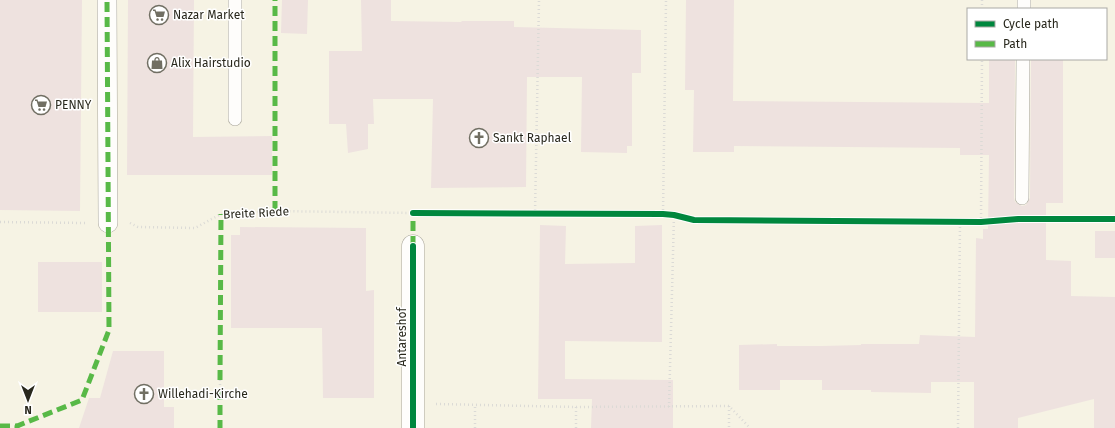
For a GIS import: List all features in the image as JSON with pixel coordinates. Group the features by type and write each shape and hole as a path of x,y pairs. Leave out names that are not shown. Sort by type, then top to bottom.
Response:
{"street":[{"path":"107,0 108,216"},
{"name":"Antareshof","path":"413,246 413,428"}],"lane":[{"path":"235,120 236,0"},
{"path":"1022,198 1023,60"}],"path":[{"path":"535,214 539,0"},
{"path":"663,214 666,0"},
{"path":"981,222 982,60"},
{"path":"669,407 674,215"},
{"path":"0,222 108,216"},
{"path":"958,428 960,222"},
{"path":"220,380 220,390"},
{"path":"413,404 576,407 729,406 750,428"},
{"path":"475,405 475,428"},
{"path":"729,406 729,428"},
{"path":"576,407 576,428"}],"building":[{"name":"PENNY","path":"0,0 82,0 80,211 0,210"},
{"path":"128,0 194,0 193,137 272,136 272,175 127,175"},
{"path":"282,0 308,0 307,34 281,33"},
{"path":"361,0 391,0 391,21 514,21 514,27 641,30 641,73 632,73 632,146 627,146 627,153 581,152 582,77 527,77 526,187 431,188 433,99 373,99 374,124 368,124 368,149 348,153 346,124 329,124 329,51 362,51"},
{"path":"686,0 734,0 733,101 989,103 989,60 1015,60 1014,198 1015,202 1022,206 1026,205 1030,198 1031,60 1063,60 1063,203 1046,203 1046,260 1071,261 1071,296 1115,297 1115,428 1094,428 1094,399 1018,418 1018,428 974,428 974,382 931,382 931,393 871,392 871,390 822,390 822,380 780,380 780,390 739,390 739,345 777,344 777,346 822,346 919,344 920,335 975,337 976,238 983,239 983,229 988,229 989,155 960,155 960,148 734,146 734,152 693,152 694,90 685,90"},
{"path":"540,225 566,226 565,264 635,263 635,226 662,225 662,342 565,341 565,379 673,380 673,428 591,428 592,399 538,399"},
{"path":"240,227 366,228 366,291 374,290 374,398 323,398 322,328 231,328 231,235 240,235"},
{"path":"1095,231 1115,231 1115,258 1095,258"},
{"path":"38,262 102,262 102,312 38,312"},
{"name":"Willehadi-Kirche","path":"113,351 164,351 164,407 174,407 174,428 79,428 89,398 100,398"}],"marked path":[{"path":"17,428 17,426 82,400 109,330 107,0"},
{"path":"275,0 275,211"},
{"path":"413,246 413,213 416,213"},
{"path":"220,380 221,214"},
{"path":"220,390 220,428"},
{"path":"0,426 17,426"}],"cycle path":[{"path":"413,213 663,214 694,220 981,222 1018,219 1115,219"},
{"path":"413,246 413,428"}],"place":[{"name":"Nazar Market","path":"159,15"},
{"name":"Alix Hairstudio","path":"157,63"},
{"name":"PENNY","path":"41,105"},
{"name":"Sankt Raphael","path":"479,138"},
{"name":"Willehadi-Kirche","path":"144,394"}]}
